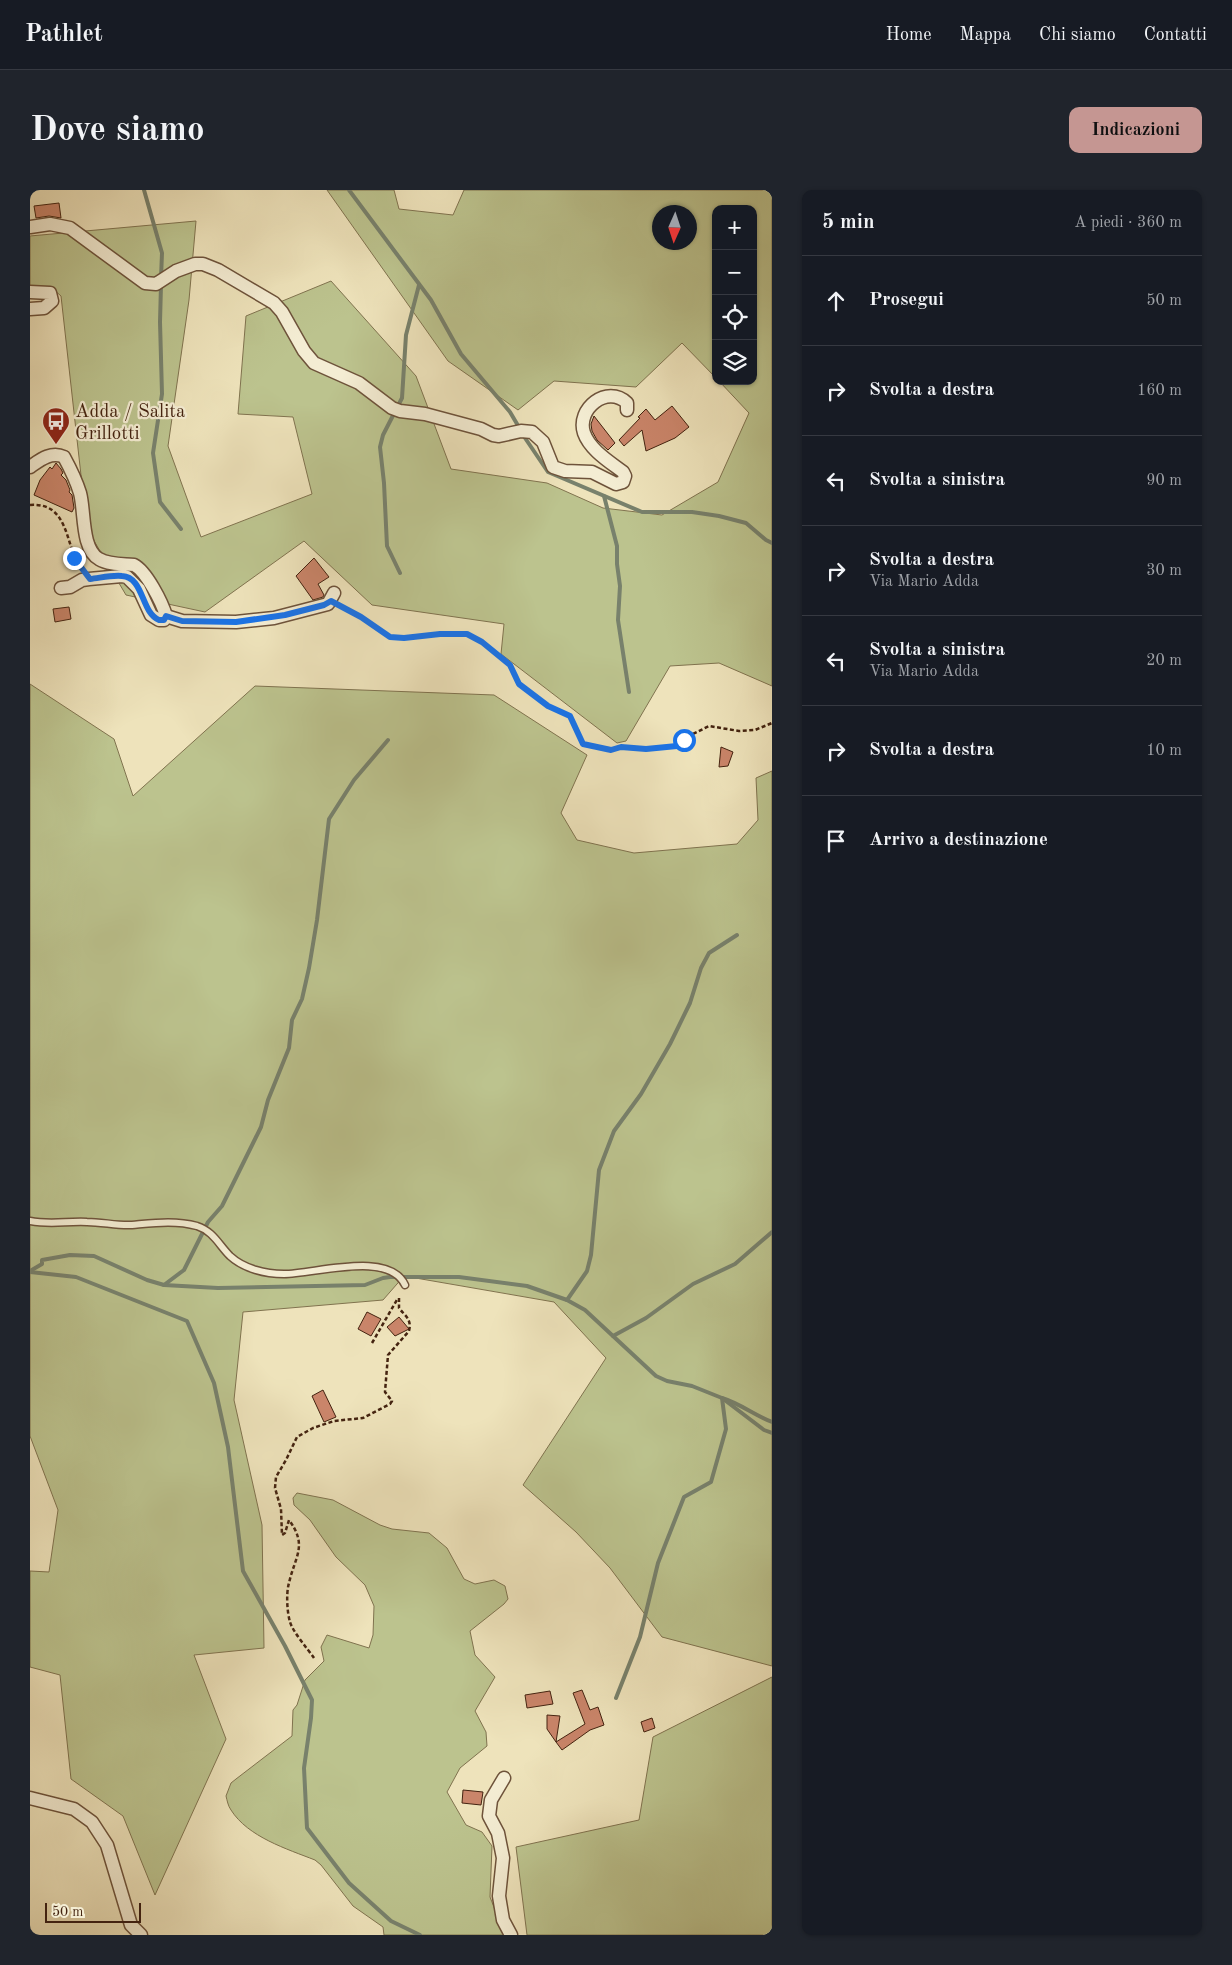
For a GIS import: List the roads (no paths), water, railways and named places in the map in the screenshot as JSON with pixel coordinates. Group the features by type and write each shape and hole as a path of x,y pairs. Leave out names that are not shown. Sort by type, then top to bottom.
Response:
{"street":[{"path":"30,227 50,224 70,228 145,283 156,284 176,271 195,264 203,264 218,270 274,303 282,312 304,351 314,363 359,383 386,404 400,411 433,416 499,436 521,431 532,432 543,442 550,464 558,470 592,472 616,484 623,482 625,480 624,472 592,446 586,436 583,425 585,413 593,403 606,397 618,396 627,403 627,410"},
{"path":"30,292 50,293 52,302 44,308 30,309"},
{"path":"30,467 48,456 60,455 64,457 81,495 87,538 91,551 98,559 104,562 138,567 151,585 166,616 182,621 236,622 285,615 324,605 332,597"},
{"path":"61,588 70,587 82,580 127,577 139,589 151,615 159,620 164,620 166,616"},
{"path":"504,1778 491,1800 489,1816 498,1834 503,1858 499,1896 503,1920 511,1935"},
{"path":"30,1798 74,1809 92,1822 108,1845 131,1925 141,1935"}],"lane":[{"path":"30,1221 50,1224 85,1222 131,1225 154,1222 198,1226 210,1232 230,1256 252,1269 284,1274 329,1270 341,1267 376,1267 387,1269 397,1274 405,1286"}],"waterway":[{"path":"144,190 162,253 161,278"},
{"path":"349,190 431,300 461,354 510,412 520,429"},
{"path":"161,285 162,394 153,453 160,502 181,529"},
{"path":"400,573 387,546 380,447 383,435 402,398 406,335 419,285"},
{"path":"523,435 548,472 642,512 692,512 746,523 772,543"},
{"path":"604,496 617,546 620,586 618,620 629,692"},
{"path":"164,1285 184,1270 208,1222 222,1206 261,1127 268,1100 289,1048 292,1020 302,999 309,968 317,920 329,819 354,780 388,740"},
{"path":"567,1300 587,1271 591,1255 599,1170 614,1131 641,1094 670,1044 690,1003 701,968 709,953 737,935"},
{"path":"613,1336 646,1318 693,1284 735,1264 772,1232"},
{"path":"30,1271 42,1264 42,1260 70,1255 94,1256 147,1280 164,1285 218,1288 365,1285 390,1277 459,1277 527,1286 567,1300 585,1310 656,1376 667,1381 692,1386 722,1398 764,1430 772,1433"},
{"path":"30,1272 76,1277 187,1321 214,1383 228,1447 243,1571 285,1646 312,1700 304,1768 307,1828 349,1883 391,1921 420,1935"},
{"path":"616,1698 640,1637 658,1563 684,1497 711,1482 726,1429 722,1398 772,1422"}],"place":[{"name":"Adda / Salita Grillotti","path":"56,445"}]}
